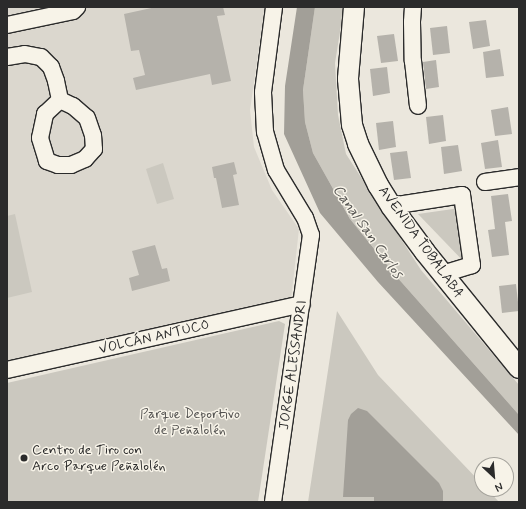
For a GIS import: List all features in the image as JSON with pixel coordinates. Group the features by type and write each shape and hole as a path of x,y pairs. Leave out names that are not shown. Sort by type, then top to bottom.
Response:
{"main road":[{"name":"AVENIDA TOBALABA","path":"356,7 348,79 352,125 358,144 371,171 392,206 443,274 519,368"}],"street":[{"path":"7,25 73,10 77,7"},
{"name":"JORGE ALESSANDRI","path":"273,502 310,244 309,227 276,170 269,151 265,132 263,92 274,7"},
{"path":"413,7 413,61 418,106"},
{"path":"7,57 25,54 41,57 51,67 60,100"},
{"path":"485,182 519,177"},
{"path":"392,206 462,195 472,265 443,274"},
{"name":"VOLCÁN ANTUCO","path":"7,370 302,304"}],"shaded area":[{"path":"7,7 265,7 250,110 254,147 272,190 299,229 291,300 7,364"},
{"path":"297,7 315,7 303,90 305,122 313,153 350,219 396,276 519,415 519,435 378,282 320,213 284,134 285,86"},
{"path":"358,408 367,411 439,483 443,491 443,502 374,502 374,497 343,497 348,420 351,414"}],"green space":[{"path":"315,7 344,7 335,63 338,115 346,154 421,270 519,385 519,415 396,276 350,219 313,153 305,122 303,90"},
{"path":"163,163 174,199 157,204 146,169"},
{"path":"460,208 468,266 418,214"},
{"path":"15,214 32,292 7,298 7,216"},
{"path":"337,311 378,375 474,476 474,497 494,497 499,502 308,502"},
{"name":"Parque Deportivo de Peñalolén","path":"279,321 285,324 258,502 7,502 7,383"}],"building":[{"path":"156,7 223,7 225,15 217,16 231,81 212,85 210,74 136,90 133,78 145,75 139,50 131,51 124,14"},
{"path":"486,20 490,46 473,49 469,22"},
{"path":"447,26 450,53 433,55 430,28"},
{"path":"394,34 398,61 381,63 377,36"},
{"path":"500,49 504,76 486,78 483,52"},
{"path":"436,60 439,87 426,89 423,62"},
{"path":"387,67 390,93 373,96 370,69"},
{"path":"508,107 512,134 495,136 491,110"},
{"path":"443,115 446,141 429,144 426,117"},
{"path":"393,121 396,147 379,150 376,123"},
{"path":"498,140 502,167 485,169 481,143"},
{"path":"458,145 462,171 444,174 441,147"},
{"path":"407,151 411,178 394,180 390,153"},
{"path":"234,162 237,174 233,175 239,205 222,208 216,178 214,178 212,167"},
{"path":"508,194 512,221 505,222 509,255 492,257 488,230 495,229 491,196"},
{"path":"155,245 162,269 167,268 170,281 132,291 129,278 139,275 132,251"},
{"path":"516,284 519,311 502,313 499,286"}],"place":[{"name":"Centro de Tiro con Arco Parque Peñalolén","path":"24,458"}],"water label":[{"name":"Canal San Carlos","path":"367,232"}]}
